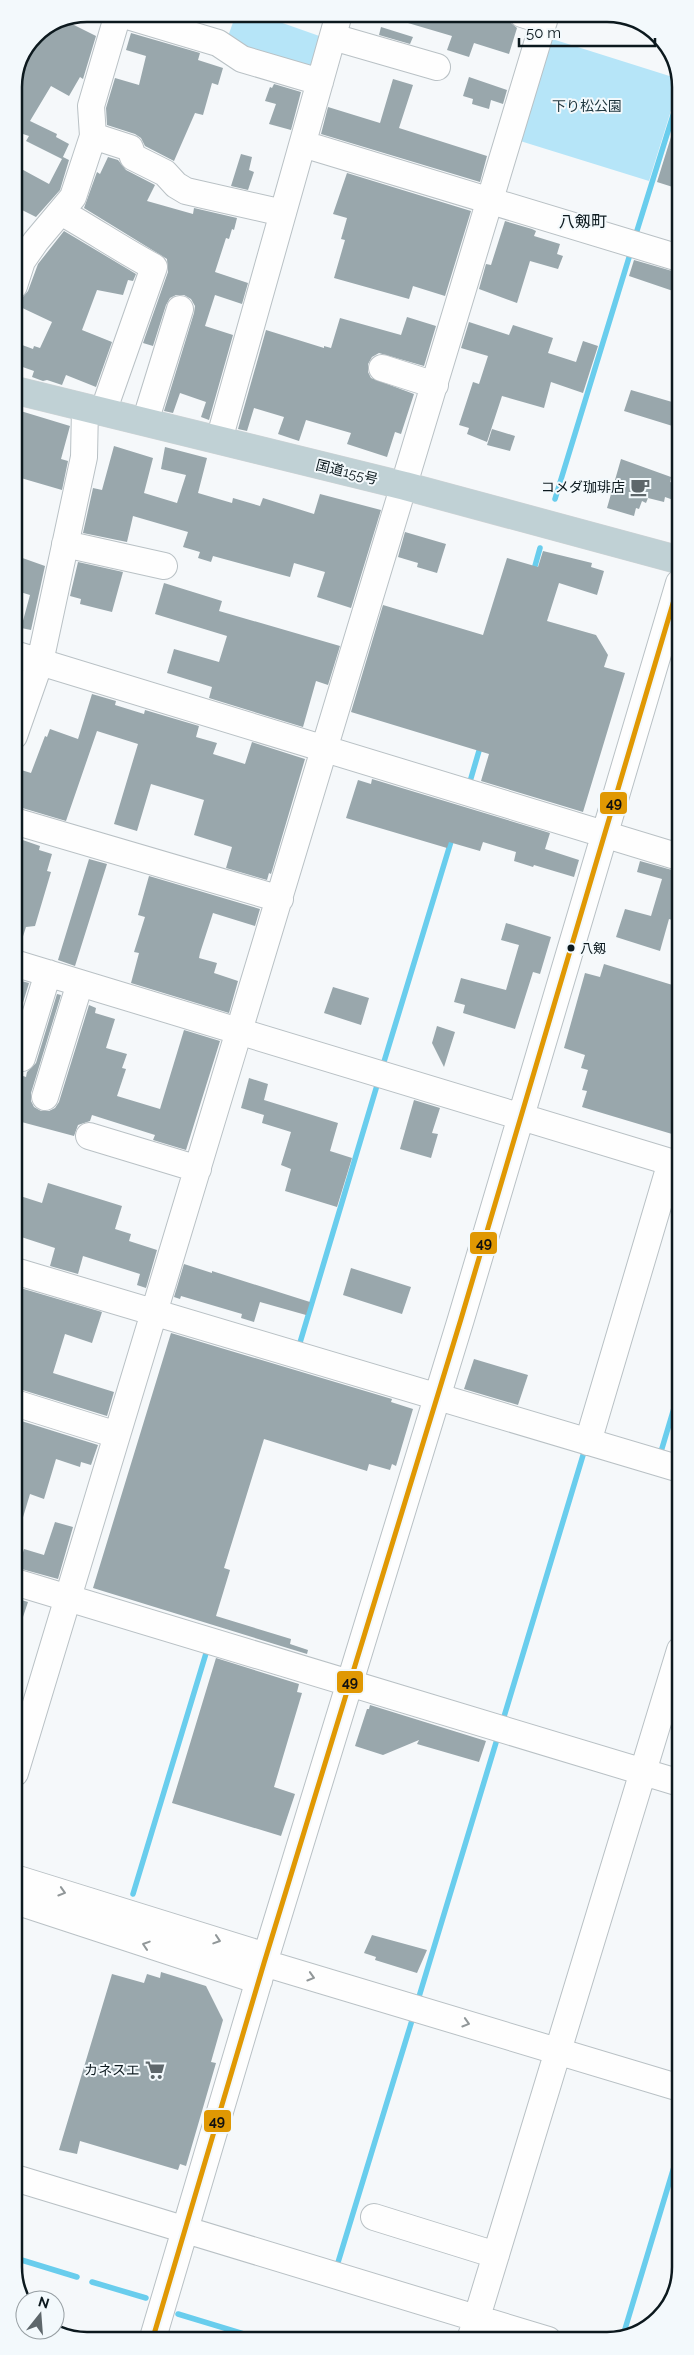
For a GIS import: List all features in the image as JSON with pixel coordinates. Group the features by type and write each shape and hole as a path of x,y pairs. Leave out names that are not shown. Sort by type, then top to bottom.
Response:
{"highway":[{"name":"国道155号","path":"23,392 405,486 672,558"}],"street":[{"path":"23,254 73,197 93,136 90,106 116,23"},
{"path":"150,23 218,43 242,59 320,82"},
{"path":"23,1747 491,201 536,23"},
{"path":"219,440 336,26 437,67"},
{"path":"93,136 130,148 133,157 165,173 176,185 186,191 283,213"},
{"path":"303,144 672,256"},
{"path":"23,710 40,662 94,410 154,267 122,250 107,238 61,212"},
{"path":"144,422 180,309"},
{"path":"382,368 436,385"},
{"path":"65,544 164,566"},
{"path":"155,2332 263,1966 351,1684 522,1116 672,607"},
{"path":"23,657 672,856"},
{"path":"23,824 280,899"},
{"path":"23,965 672,1162"},
{"path":"23,1055 48,973"},
{"path":"45,1097 80,982"},
{"path":"89,1136 198,1169"},
{"path":"588,1442 672,1173"},
{"path":"23,1273 672,1467"},
{"path":"23,1406 117,1435"},
{"path":"23,1584 672,1781"},
{"path":"473,2329 672,1676"},
{"path":"23,1881 263,1966"},
{"path":"23,1903 263,1966 672,2086"},
{"path":"23,2180 186,2229 473,2329 493,2332"},
{"path":"374,2217 496,2255"}],"green space":[{"path":"233,23 282,23 325,38 316,70 226,42"},
{"name":"下り松公園","path":"549,38 670,76 672,107 649,181 517,140"}],"building":[{"path":"408,23 511,23 517,28 509,54 474,43 469,57 447,50 452,36"},
{"path":"73,24 96,36 83,79 80,77 69,96 51,86 30,121 57,134 56,137 69,144 62,159 26,141 29,136 23,134 23,87 27,63 33,51 51,33"},
{"path":"381,27 413,37 410,44 379,35"},
{"path":"131,33 200,53 198,60 223,68 218,85 212,83 203,115 195,113 174,161 145,146 141,138 135,134 107,125 106,108 115,78 139,85 146,56 126,50"},
{"path":"469,77 507,90 503,104 491,100 489,109 472,104 473,99 463,96"},
{"path":"393,79 413,85 399,128 487,156 480,182 321,134 328,107 380,123"},
{"path":"274,84 301,92 291,130 269,124 276,104 265,101 270,87 272,88"},
{"path":"672,134 672,187 657,182"},
{"path":"241,154 252,157 249,170 254,172 248,190 231,186"},
{"path":"63,157 69,160 60,190 36,217 23,210 23,170 49,184"},
{"path":"108,157 118,160 126,170 155,185 147,201 193,214 194,208 237,218 234,230 232,229 229,239 226,238 215,272 248,283 242,304 215,295 205,326 233,335 209,420 201,417 206,402 180,393 173,413 164,411 194,313 195,306 191,299 184,295 176,295 170,298 153,346 143,343 168,272 167,259 84,208 97,172 100,174"},
{"path":"347,173 471,211 445,296 413,286 409,299 334,278 345,240 341,239 347,218 333,214"},
{"path":"505,221 532,229 536,231 534,236 560,244 557,254 563,256 558,269 530,261 517,303 479,289 486,264 491,265"},
{"path":"64,231 136,274 133,281 128,280 123,295 97,290 82,330 112,342 96,387 66,375 62,385 47,380 43,381 32,377 34,371 23,367 23,345 33,349 34,346 40,348 52,322 23,308 23,297 28,291 38,264"},
{"path":"634,260 672,271 672,291 629,276"},
{"path":"407,317 436,326 424,366 379,353 372,357 368,364 368,372 371,378 414,394 401,434 395,432 387,457 347,444 351,433 306,420 299,441 278,434 284,417 254,408 247,431 238,429 266,330 324,348 324,346 331,348 340,318 401,335"},
{"path":"469,322 509,335 513,325 553,338 548,353 576,362 583,341 598,346 583,393 551,382 544,408 502,396 487,442 467,434 469,428 459,425 473,382 479,384 488,356 461,348"},
{"path":"631,390 672,402 672,426 624,411"},
{"path":"23,412 70,426 61,459 68,461 62,490 23,479"},
{"path":"492,429 515,436 510,451 487,445"},
{"path":"114,446 153,458 144,493 177,503 186,475 161,469 165,447 207,458 198,493 232,503 233,498 260,506 263,498 314,514 320,494 381,510 351,608 317,597 325,572 294,563 290,577 213,556 211,562 198,558 200,552 183,547 188,532 133,516 127,542 83,533 93,488 102,490"},
{"name":"コメダ珈琲店","path":"621,459 671,477 672,500 665,497 664,502 648,498 646,503 642,501 639,509 636,508 634,516 607,508"},
{"path":"405,532 446,544 437,573 417,567 418,563 398,557"},
{"path":"543,551 592,563 591,567 604,571 597,595 559,583 547,621 596,635 608,655 604,667 625,673 583,812 481,781 489,754 351,712 383,605 483,635 507,558 538,567"},
{"path":"23,558 45,566 31,630 23,628 23,621 30,595 23,593"},
{"path":"78,562 123,572 112,612 80,604 81,599 70,596"},
{"path":"164,583 222,601 219,611 340,646 328,685 316,681 303,727 209,698 212,687 167,673 174,649 219,662 227,636 155,614"},
{"path":"92,694 116,701 115,705 144,714 145,710 199,726 196,737 217,743 213,754 245,764 252,742 305,759 271,874 269,873 267,880 226,868 232,847 194,835 204,800 151,784 137,831 114,824 138,744 97,731 66,821 23,808 23,771 31,773 45,736 47,737 50,729 78,739"},
{"path":"372,779 550,833 545,849 579,860 574,877 514,861 516,852 483,842 480,851 449,842 447,848 346,818 358,780 371,784"},
{"path":"23,840 40,846 39,850 52,854 47,871 51,872 35,926 26,927 23,936"},
{"path":"89,859 107,864 75,966 58,960"},
{"path":"640,861 672,870 672,920 669,919 660,951 616,937 625,909 651,916 662,879 637,872"},
{"path":"149,876 260,909 255,926 213,913 200,953 199,958 217,963 214,973 238,981 229,1013 131,983 139,953 134,952 145,917 138,915"},
{"path":"506,923 551,937 540,974 533,972 515,1029 463,1013 465,1005 454,1002 461,978 506,990 519,945 501,940"},
{"path":"604,964 672,985 672,1134 582,1107 587,1091 582,1090 588,1070 581,1068 585,1055 564,1048 585,973 600,977"},
{"path":"23,981 29,983 23,1003"},
{"path":"333,987 369,998 361,1025 324,1013"},
{"path":"57,994 61,995 31,1093 31,1101 34,1107 41,1111 49,1111 55,1108 59,1102 89,1005 96,1008 95,1013 115,1019 106,1048 127,1054 122,1068 126,1069 117,1096 160,1109 184,1030 220,1041 186,1150 153,1140 155,1135 92,1115 90,1121 78,1125 74,1136 23,1122 23,1076 26,1077 27,1072 36,1063"},
{"path":"437,1026 455,1032 444,1067 432,1043"},
{"path":"249,1078 268,1084 264,1100 338,1123 330,1151 352,1158 337,1207 285,1191 291,1169 281,1165 291,1132 262,1123 264,1115 241,1108"},
{"path":"414,1100 440,1108 432,1133 438,1134 431,1158 400,1149"},
{"path":"48,1183 122,1206 115,1229 131,1234 129,1241 157,1250 146,1288 137,1285 140,1274 83,1256 78,1274 50,1266 55,1248 23,1238 23,1197 42,1203"},
{"path":"184,1264 310,1302 306,1315 260,1302 254,1322 241,1318 242,1314 181,1296 180,1299 174,1297"},
{"path":"351,1268 411,1287 402,1314 343,1295"},
{"path":"23,1289 102,1312 92,1343 65,1334 53,1373 114,1392 107,1416 23,1390"},
{"path":"171,1333 392,1399 391,1402 413,1409 396,1466 392,1464 390,1470 369,1464 367,1471 264,1439 224,1568 230,1570 216,1616 291,1639 290,1644 308,1650 307,1654 93,1588"},
{"path":"474,1359 528,1375 518,1405 464,1389"},
{"path":"23,1422 98,1445 91,1465 81,1462 80,1467 56,1459 44,1499 30,1494 23,1517"},
{"path":"55,1522 73,1527 58,1579 23,1569 24,1549 44,1555"},
{"path":"23,1600 28,1602 23,1617"},
{"path":"216,1658 299,1684 297,1692 302,1693 274,1787 295,1794 281,1836 172,1803"},
{"path":"370,1705 486,1741 479,1762 417,1744 419,1740 383,1755 355,1746"},
{"path":"372,1935 427,1950 417,1973 375,1960 376,1957 364,1953"},
{"path":"161,1972 206,1986 223,2020 211,2062 216,2063 186,2166 180,2164 178,2170 80,2141 77,2154 59,2150 112,1974 144,1983 147,1974 160,1978"}],"waterway":[{"path":"635,237 672,118"},
{"path":"555,499 631,251"},
{"path":"533,573 540,548"},
{"path":"469,785 481,744"},
{"path":"383,1065 453,835"},
{"path":"299,1346 378,1082"},
{"path":"660,1455 672,1415"},
{"path":"503,1720 584,1452"},
{"path":"133,1894 207,1650"},
{"path":"418,2000 498,1736"},
{"path":"336,2269 413,2017"},
{"path":"625,2330 672,2173"},
{"path":"23,2260 77,2277"},
{"path":"92,2282 146,2298"},
{"path":"178,2314 237,2332"}],"transit line":[{"name":"49","path":"155,2332 264,1963 461,1319 672,607"}],"place":[{"name":"コメダ珈琲店","path":"640,487"},
{"name":"八剱","path":"571,948"},
{"name":"カネスエ","path":"155,2070"}],"district":[{"name":"八剱町","path":"583,221"}]}
